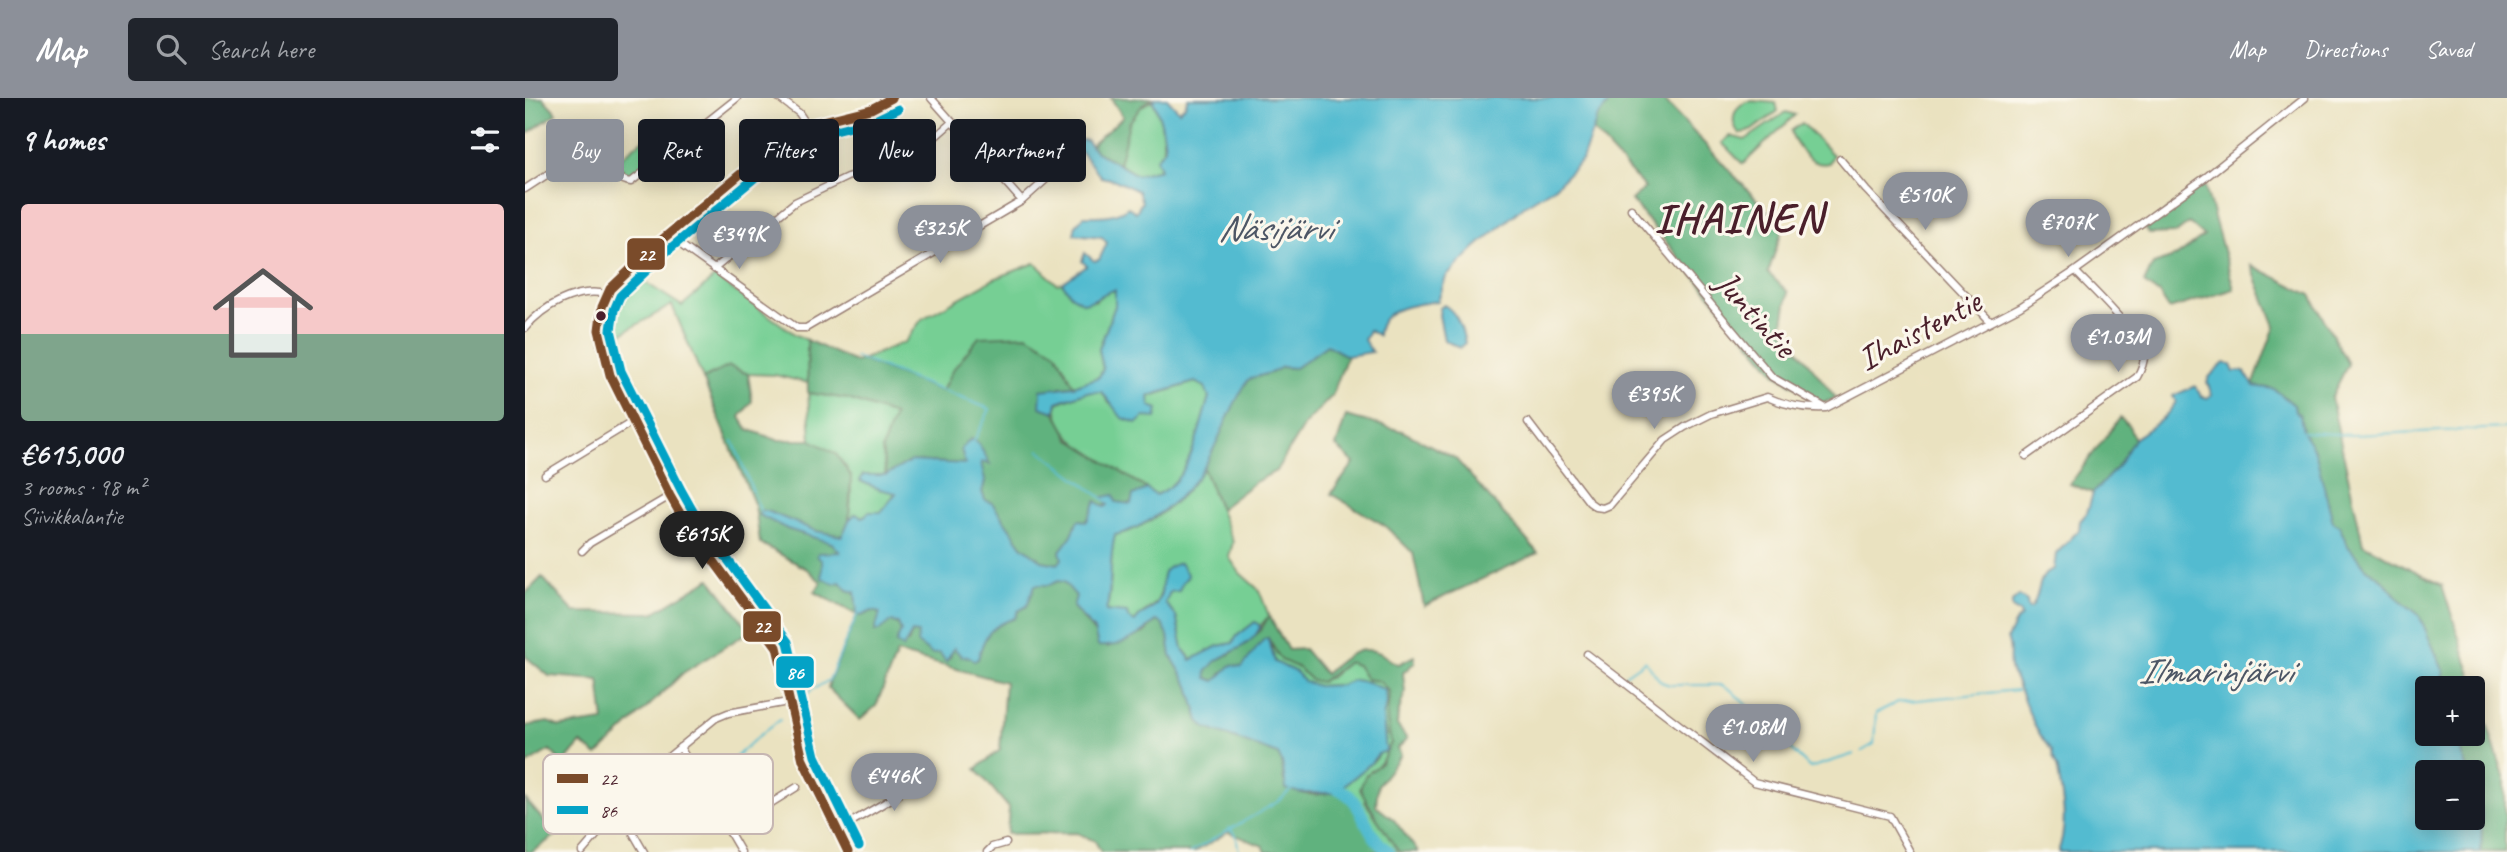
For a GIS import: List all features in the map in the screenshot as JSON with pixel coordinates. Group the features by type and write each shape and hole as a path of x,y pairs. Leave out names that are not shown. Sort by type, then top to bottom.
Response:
{"main road":[{"path":"831,119 864,111 892,98"},
{"path":"739,175 667,236 606,294 600,318 601,344 610,375 670,496 698,540 778,648 803,760 848,852"}],"street":[{"path":"525,189 580,151 593,150 619,179 631,182 737,98"},
{"path":"779,98 803,119"},
{"path":"931,98 950,120"},
{"name":"Ihaistentie","path":"1826,408 2020,307 2206,177 2305,98"},
{"path":"714,269 796,202 847,177 917,153 950,124"},
{"path":"1840,159 1990,321"},
{"path":"1005,182 1022,201"},
{"path":"667,236 797,328 806,328 814,326 1022,201 1043,182"},
{"name":"Juntintie","path":"1631,209 1772,377 1826,408"},
{"path":"2026,456 2137,377 2142,367 2143,352 2136,338 2075,271"},
{"path":"525,328 542,311 558,302 589,293 606,294"},
{"path":"1528,422 1589,502 1603,508 1610,505 1622,492 1665,440 1711,414 1767,397 1804,409 1826,408"},
{"path":"545,475 632,422"},
{"path":"582,551 590,543 670,496"},
{"path":"1587,654 1754,782 1890,816 1910,852"},
{"path":"671,754 722,715 788,702"},
{"path":"680,747 684,754"},
{"path":"836,831 898,795 892,767"},
{"path":"773,802 797,787"},
{"path":"582,852 598,834"},
{"path":"634,834 644,852"},
{"path":"730,834 741,852"},
{"path":"987,852 992,847 1006,844"}],"green space":[{"path":"525,98 543,98 557,113 525,135"},
{"path":"1111,98 1155,98 1144,103 1129,123 1119,164 1095,151 1091,145 1123,117"},
{"path":"1613,98 1662,98 1783,228 1768,273 1788,292 1782,329 1836,398 1824,403 1777,375 1631,200 1645,188 1593,131 1597,117"},
{"path":"1153,101 1163,134 1160,169 1137,175 1119,164 1122,146 1132,118 1144,105"},
{"path":"1752,101 1776,103 1778,111 1752,130 1740,134 1734,124 1735,113 1741,105"},
{"path":"1786,112 1795,115 1743,164 1722,143 1730,136 1745,140"},
{"path":"1802,123 1833,155 1829,163 1816,162 1800,149 1791,131"},
{"path":"638,144 638,170 629,177 624,171 624,155"},
{"path":"2204,182 2234,289 2169,309 2159,294 2144,283 2153,264 2177,256 2204,236 2189,223 2176,233 2149,234 2145,228"},
{"path":"1035,263 1057,284 1062,283 1071,295 1095,301 1105,292 1115,290 1115,306 1099,349 1103,369 1099,377 1074,386 1056,353 942,391 861,360 905,342 922,319 994,279"},
{"path":"2251,265 2311,295 2348,364 2331,398 2363,544 2442,585 2471,676 2442,676 2419,615 2398,598 2384,581 2366,568 2349,548 2339,526 2333,522 2310,447 2300,426 2300,415 2295,412 2294,405 2274,389 2253,386 2275,326"},
{"path":"637,277 682,306 715,277 807,340 808,383 775,375 748,374 729,366 703,379 672,305 606,342 611,305"},
{"path":"1027,335 1056,352 1074,386 1060,387 1041,407 1055,412 1070,439 1147,489 1133,495 1131,504 1120,503 1093,508 1087,521 1078,520 1072,535 1060,551 1062,559 1058,564 1042,561 1022,546 992,503 985,500 982,492 985,481 980,462 989,463 978,443 972,439 961,449 966,464 911,461 886,475 882,449 894,415 848,399 808,393 807,340 855,362 861,360 942,391 952,371 979,337"},
{"path":"1327,345 1347,356 1332,396 1304,425 1276,471 1255,482 1220,509 1203,468 1236,397 1249,379 1282,367 1295,368"},
{"path":"729,366 748,374 752,401 740,417 747,429 777,440 811,440 836,454 851,476 849,520 843,536 816,531 767,511 787,529 832,543 841,552 822,561 822,578 840,581 847,590 855,592 861,616 872,611 880,613 875,631 879,631 891,621 898,624 901,631 896,643 908,643 912,632 918,633 949,659 954,648 978,659 986,637 994,628 1015,618 1018,611 1027,606 1035,585 1049,585 1058,581 1064,581 1077,596 1073,607 1107,647 1144,633 1156,621 1162,623 1168,635 1171,656 1189,686 1199,721 1278,754 1282,762 1284,781 1297,791 1320,794 1340,789 1354,803 1374,837 1389,852 1266,852 1263,846 1228,832 1195,852 1101,852 1095,841 1077,833 1007,834 1009,808 976,769 1000,750 1005,682 897,653 876,706 860,720 828,688 857,615 815,592 821,582 807,569 760,543 755,506 703,379"},
{"path":"1195,382 1205,387 1209,397 1197,439 1177,480 1155,495 1078,444 1066,432 1059,418 1057,403 1086,392 1102,392 1110,404 1150,406 1148,397"},
{"path":"808,393 848,399 894,415 882,449 886,475 863,475 861,481 879,489 896,492 881,512 869,512 863,517 855,514 849,520 851,491 848,471 836,456 811,440"},
{"path":"1346,416 1402,431 1455,458 1538,553 1424,606 1413,553 1384,525 1331,494 1354,463 1336,446"},
{"path":"2120,418 2129,426 2134,439 2119,465 2093,493 2070,484"},
{"path":"1203,468 1233,542 1229,557 1240,573 1259,590 1269,616 1260,626 1255,622 1237,636 1233,643 1218,646 1192,660 1183,649 1176,616 1165,603 1170,592 1163,584 1158,600 1134,623 1121,613 1106,611 1115,535 1142,525 1168,508 1185,492"},
{"path":"542,577 574,612 653,613 710,579 750,631 683,673 599,754 595,754 581,743 572,754 554,754 550,750 525,765 525,726 548,722 560,727 604,721 599,680 549,676 525,656 525,594"},
{"path":"1269,616 1288,650 1304,649 1325,674 1343,659 1364,650 1380,653 1399,664 1414,656 1415,662 1403,673 1405,692 1397,725 1407,739 1398,748 1401,755 1378,785 1376,806 1394,820 1418,852 1400,852 1397,849 1360,789 1365,776 1381,763 1391,743 1387,720 1389,691 1379,681 1366,679 1357,665 1348,662 1321,682 1311,680 1297,667 1281,660 1268,638 1242,668 1222,672 1220,678 1215,681 1206,678 1206,672 1214,661 1230,654 1259,632"},
{"path":"1270,642 1281,660 1297,667 1311,680 1329,678 1348,662 1357,665 1366,679 1379,681 1389,691 1387,720 1391,743 1381,763 1365,776 1365,802 1400,852 1389,850 1372,836 1355,806 1340,789 1376,759 1386,738 1383,718 1386,703 1367,682 1353,680 1341,685 1318,686 1305,682 1296,672 1275,662"},
{"path":"2485,718 2505,780 2505,852 2481,852 2482,830 2485,830 2485,760 2464,760 2459,746 2485,746"},
{"path":"525,799 543,820 543,834 556,835 532,852 525,852"}],"water":[{"name":"Näsijärvi","path":"1155,98 1167,98 1179,111 1188,98 1613,98 1597,118 1582,160 1556,186 1524,206 1475,248 1446,277 1438,301 1409,306 1392,313 1380,325 1378,335 1369,330 1364,340 1372,352 1347,356 1327,345 1295,368 1282,367 1249,379 1197,478 1153,518 1115,535 1106,611 1127,613 1128,618 1135,622 1156,604 1166,570 1180,563 1188,576 1179,591 1170,592 1165,603 1176,616 1183,649 1191,660 1218,646 1233,643 1237,636 1255,622 1260,626 1248,642 1216,661 1206,672 1207,678 1215,681 1231,665 1242,667 1264,639 1268,638 1275,662 1296,672 1305,682 1318,686 1341,685 1353,680 1367,682 1385,690 1383,718 1386,751 1378,754 1335,793 1300,793 1286,789 1282,762 1278,754 1206,728 1199,721 1189,686 1171,656 1168,635 1162,623 1156,621 1137,636 1122,643 1098,646 1094,630 1073,607 1076,596 1064,582 1035,585 1027,606 1018,611 1015,618 994,628 986,637 978,659 974,661 970,657 961,656 954,648 946,662 940,653 932,654 917,643 918,633 912,632 903,648 896,643 901,631 898,623 891,622 875,631 880,613 872,611 857,615 855,592 847,590 840,582 834,584 822,578 822,561 817,556 818,553 840,552 832,543 787,529 759,515 760,510 767,511 816,531 842,536 849,520 855,514 863,517 869,512 881,512 896,493 860,481 863,475 886,475 911,461 965,464 961,449 971,439 978,443 990,464 981,462 985,481 982,492 985,500 992,503 1022,546 1042,561 1058,564 1062,559 1060,551 1072,535 1078,520 1087,521 1096,501 1105,507 1108,505 1103,497 1114,495 1116,502 1131,504 1133,495 1147,489 1155,495 1167,489 1177,479 1197,439 1209,397 1205,387 1195,382 1149,396 1150,406 1158,409 1156,418 1144,417 1137,423 1122,418 1102,392 1086,392 1057,402 1055,412 1040,407 1041,390 1074,386 1099,377 1103,369 1099,349 1115,306 1115,290 1083,303 1071,295 1062,283 1087,266 1082,261 1085,253 1094,261 1099,260 1107,243 1102,237 1074,234 1076,225 1084,216 1113,214 1128,207 1136,212 1142,202 1138,191 1115,180 1101,177 1086,158 1086,140 1095,151 1137,175 1160,169 1156,159 1165,148 1164,136 1153,101"},
{"path":"1444,305 1453,312 1461,327 1465,343 1460,348 1444,340 1439,315 1440,308"},
{"name":"Ilmarinjärvi","path":"2224,363 2231,365 2234,372 2244,371 2254,386 2274,389 2294,405 2295,411 2300,415 2303,432 2315,451 2333,522 2339,526 2348,546 2366,568 2384,581 2398,598 2419,615 2444,672 2443,676 2415,676 2415,746 2459,746 2464,760 2415,760 2415,830 2482,830 2481,852 2058,852 2064,822 2058,771 2052,751 2035,726 2011,672 2007,639 2021,617 2020,613 2012,608 2012,602 2019,596 2027,601 2028,608 2031,608 2041,581 2054,569 2056,554 2079,530 2080,521 2087,513 2093,493 2119,465 2134,439 2165,417 2176,402 2173,396 2195,386 2201,396 2207,398 2212,395 2207,382"}],"waterway":[{"path":"855,357 990,409 974,441"},
{"path":"2303,432 2353,435 2507,428"},
{"path":"733,441 760,510"},
{"path":"1039,450 1106,501"},
{"path":"797,705 804,695 829,680 857,615"},
{"path":"1625,675 1645,661 1661,682 1670,685 1723,685 1810,768 1854,754"},
{"path":"1862,751 1874,744 1876,713 1898,702 2017,690"},
{"path":"739,754 780,720"},
{"path":"1326,782 1351,798 1373,835 1389,852"},
{"path":"1191,852 1279,801 1291,790"},
{"path":"1229,828 1236,835 1239,852"}],"transit line":[{"name":"22","path":"848,852 803,760 777,647 685,522 670,496 610,375 599,330 602,307 610,289 658,243 774,146 807,125 871,109 892,98"},
{"name":"86","path":"859,846 815,756 788,642 695,515 621,371 611,330 614,310 620,296 666,252 781,156 812,136 875,120 898,109"}],"district":[{"name":"IHAINEN","path":"1739,218"}]}
